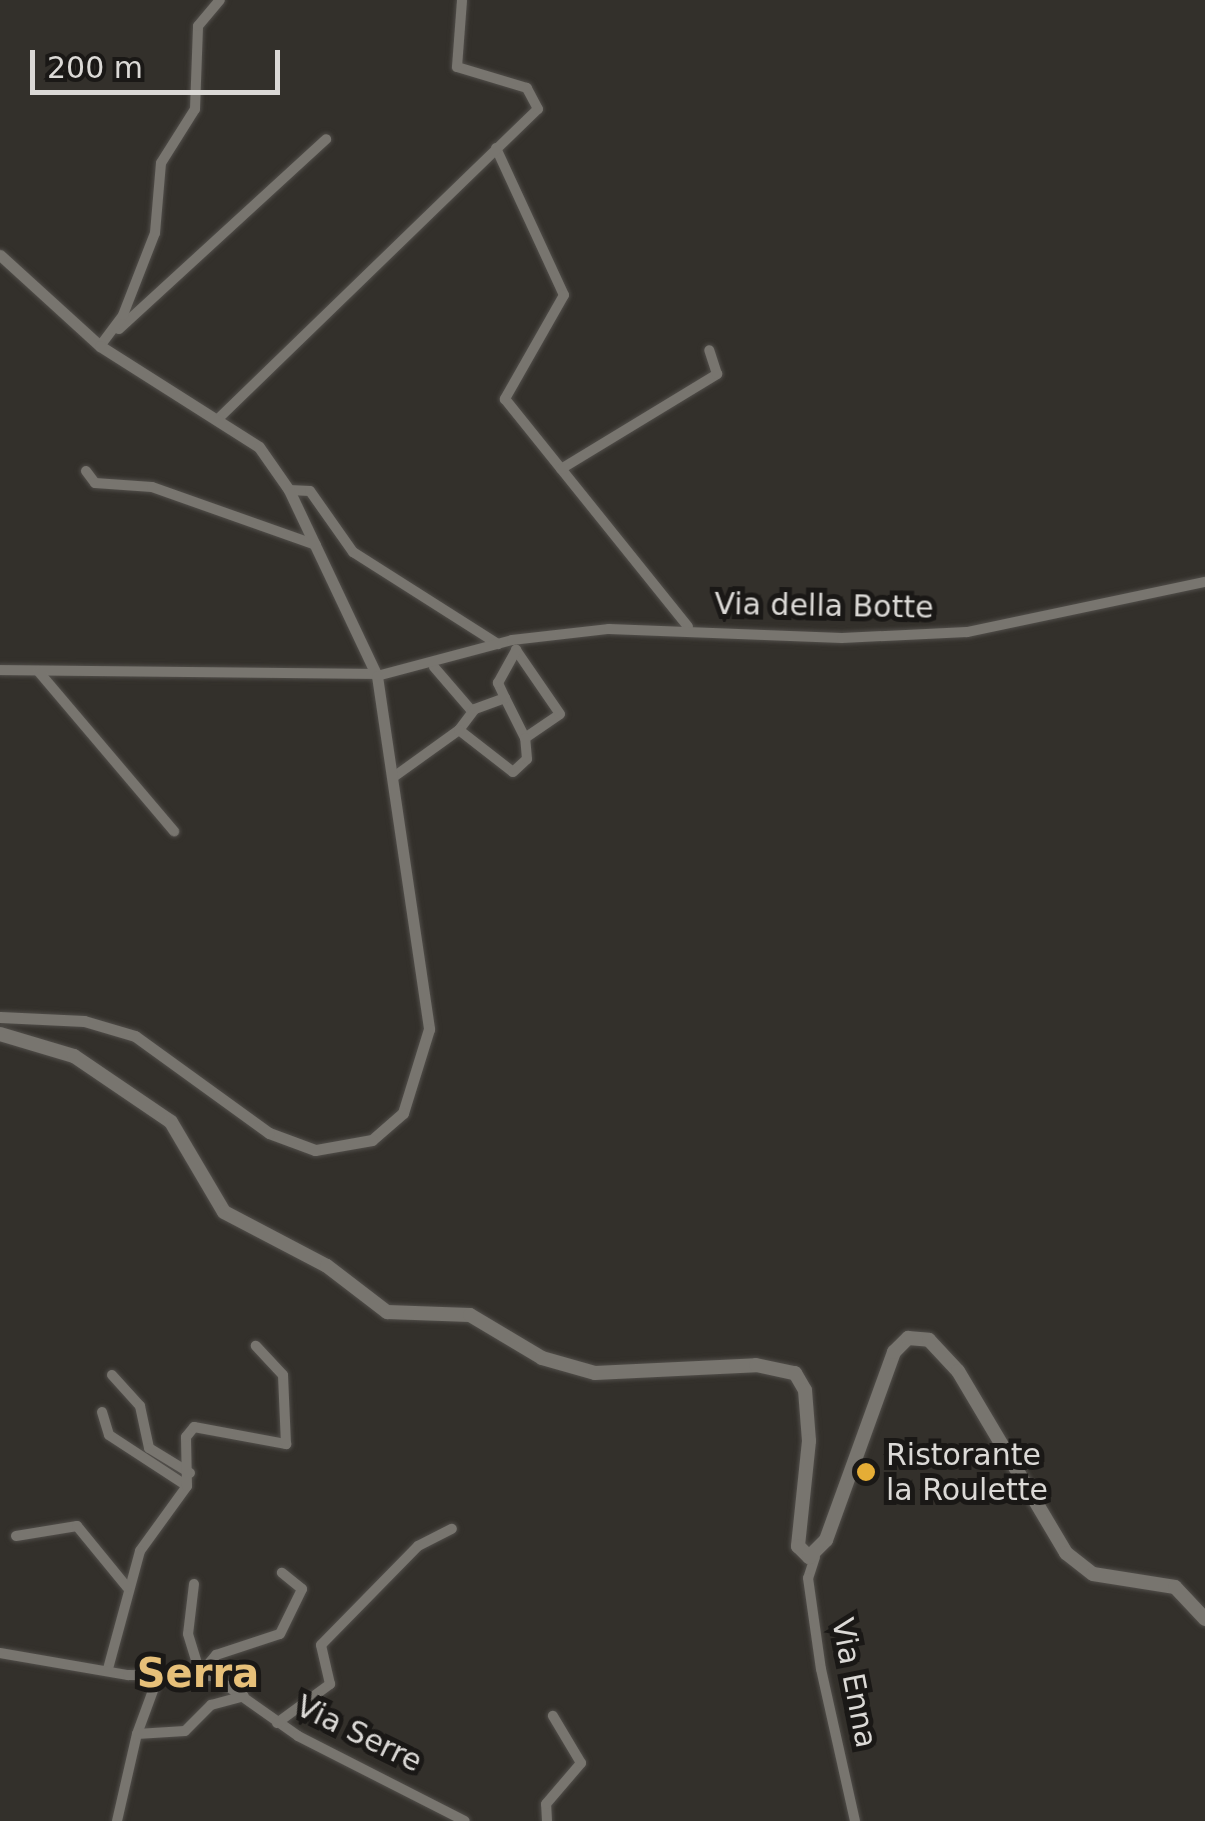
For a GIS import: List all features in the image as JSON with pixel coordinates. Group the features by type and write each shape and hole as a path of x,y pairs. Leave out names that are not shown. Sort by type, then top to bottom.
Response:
{"main road":[{"path":"0,1034 74,1056 172,1122 224,1212 327,1266 387,1312 470,1315 542,1358 596,1373 756,1364 794,1372 806,1390 810,1441 798,1546 816,1557 894,1352 922,1337 958,1370 1066,1553 1093,1574 1175,1587 1205,1619"}],"street":[{"path":"100,346 123,315 155,233 161,163 194,109 198,26 220,0"},
{"path":"219,418 540,102 527,88 457,67 462,0"},
{"path":"100,346 326,138"},
{"path":"496,148 564,295 505,399 688,628"},
{"path":"0,255 100,346 219,418 259,447 289,490 376,675 396,776 429,1029 414,1098 372,1140 315,1150 291,1144 134,1036 84,1021 0,1017"},
{"path":"561,469 717,374 709,350"},
{"path":"86,471 95,483 152,487 316,546"},
{"path":"289,490 310,491 353,552 498,644"},
{"name":"Via della Botte","path":"0,670 376,675 434,667 498,644 688,628 842,638 952,633 1205,582"},
{"path":"459,730 511,772 527,760 525,738 498,683 516,650 560,704 556,719 525,738"},
{"path":"434,667 472,711"},
{"path":"39,672 174,831"},
{"path":"396,776 459,730 472,711 505,698"},
{"path":"108,1669 127,1587 140,1551 188,1486 186,1437 194,1426 286,1444 282,1375 256,1346"},
{"path":"112,1375 140,1406 149,1448 190,1473"},
{"path":"102,1412 109,1435 188,1486"},
{"path":"16,1536 77,1526 127,1587"},
{"path":"276,1722 330,1684 322,1644 418,1546 452,1529"},
{"name":"Via Enna","path":"816,1557 808,1578 821,1669 856,1821"},
{"path":"0,1652 158,1677 200,1674 216,1655 280,1634 302,1590 282,1573"},
{"path":"194,1584 188,1634 200,1674"},
{"name":"Via Serre","path":"200,1674 244,1696 276,1722 465,1821"},
{"path":"117,1821 137,1734 158,1677"},
{"path":"137,1734 185,1731 211,1705 244,1696"},
{"path":"546,1821 546,1804 580,1767 553,1716"}],"place":[{"name":"Ristorante la Roulette","path":"866,1472"}],"district":[{"name":"Serra","path":"198,1673"}]}
